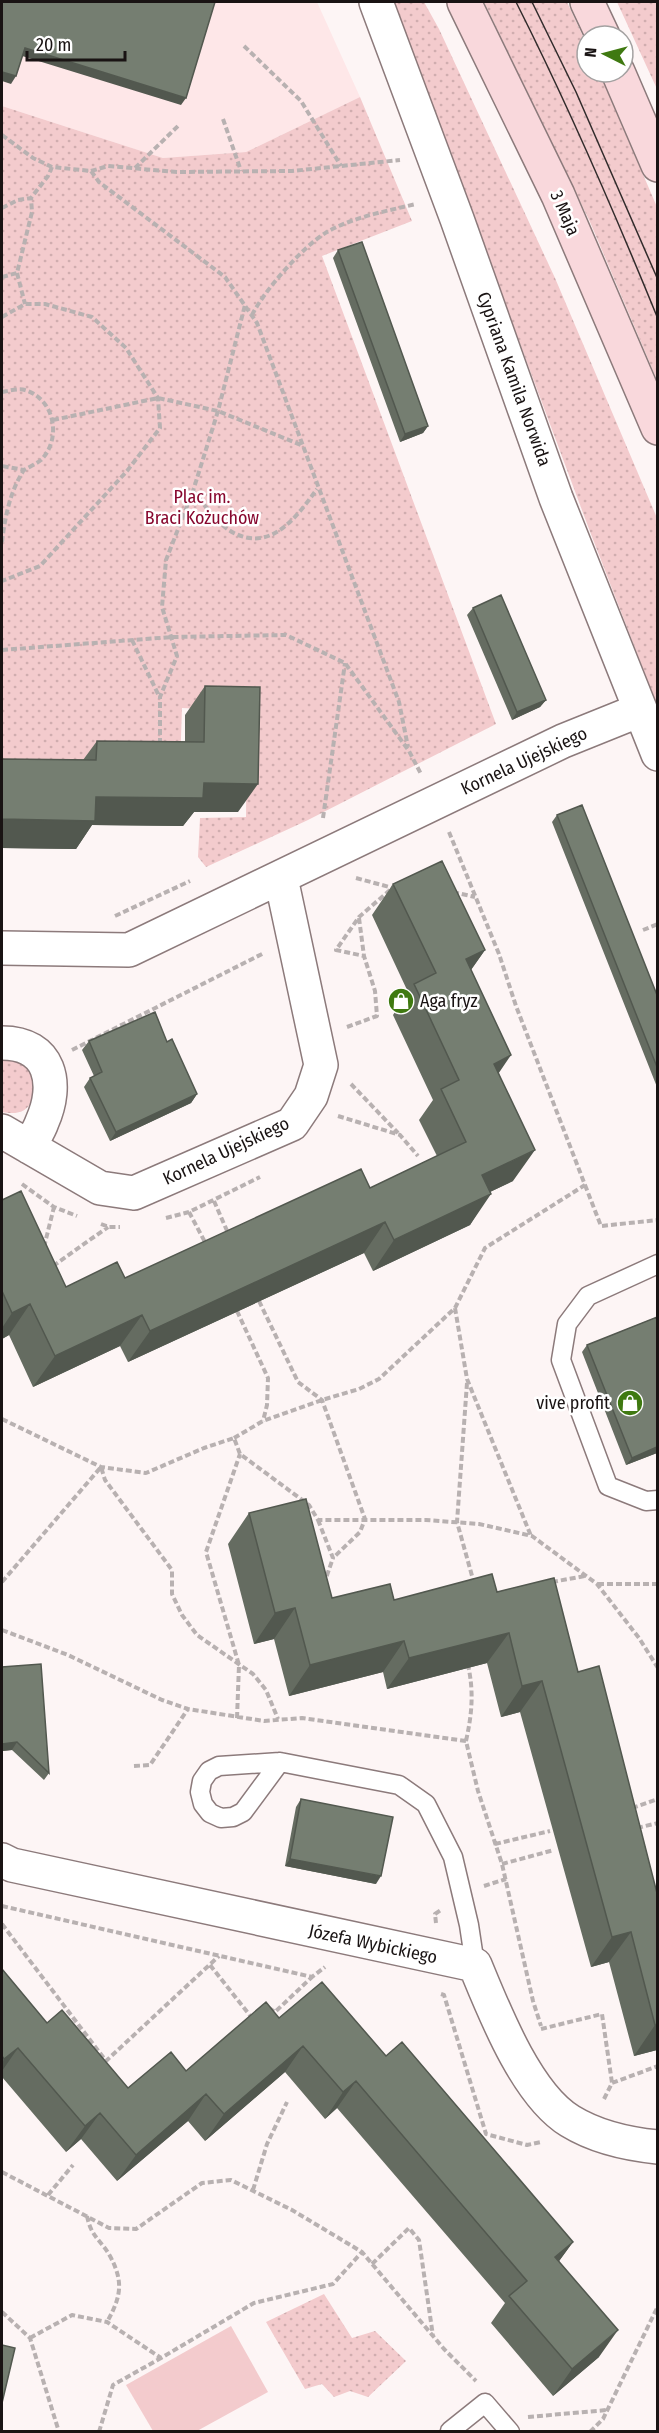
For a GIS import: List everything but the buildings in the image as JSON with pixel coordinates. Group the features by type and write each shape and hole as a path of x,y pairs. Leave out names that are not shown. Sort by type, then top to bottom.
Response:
{"main road":[{"name":"3 Maja","path":"464,2 558,195 657,428"},
{"path":"587,2 597,24"},
{"path":"623,84 657,165"}],"street":[{"name":"Cypriana Kamila Norwida","path":"376,2 556,498 657,754"},
{"name":"Kornela Ujejskiego","path":"2,948 129,950 563,741 640,710"},
{"name":"Kornela Ujejskiego","path":"45,1064 51,1084 43,1122 15,1139 100,1188 134,1194 292,1124 311,1096 321,1065 281,878"},
{"path":"2,1043 13,1043 26,1047 40,1056 45,1064"},
{"name":"Józefa Wybickiego","path":"2,1860 33,1870 475,1965"},
{"path":"475,1965 498,2021 530,2079 550,2103 568,2120 597,2134 637,2145 657,2147"}],"lane":[{"path":"657,1264 588,1296 567,1324 561,1360 608,1486 646,1501 657,1500"},
{"path":"279,1762 399,1785 426,1804 453,1857 469,1925 475,1965"},
{"path":"450,2431 485,2403 510,2432"}],"path":[{"path":"244,46 301,101 341,165"},
{"path":"223,119 241,171"},
{"path":"134,168 179,125"},
{"path":"2,135 33,158 51,167 91,171 108,166 177,172 292,171 410,159"},
{"path":"25,304 17,273 32,212 31,198 48,176 51,167"},
{"path":"91,171 99,182 225,276 257,323 317,489 399,702 409,751"},
{"path":"2,208 18,200 31,198"},
{"path":"252,315 260,298 298,258 326,233 363,217 423,202"},
{"path":"2,277 17,273"},
{"path":"2,317 25,304 45,304 92,317 126,348 158,398 160,428 127,471 40,566 2,581"},
{"path":"160,754 160,697 177,656 162,607 166,560 193,491 218,411 245,305"},
{"path":"2,392 24,390 43,401 53,420 54,436 41,460 24,470 16,483 4,520 2,542"},
{"path":"53,420 158,398 218,411 302,445"},
{"path":"2,466 24,470"},
{"path":"193,491 221,523 235,534 261,538 277,533 290,523 317,489"},
{"path":"2,650 132,640 286,635 345,663 409,751 448,830 499,954 516,1006 601,1226 657,1220"},
{"path":"132,640 160,697"},
{"path":"323,818 345,663"},
{"path":"410,777 420,772"},
{"path":"313,823 334,813"},
{"path":"353,877 393,888 403,887"},
{"path":"111,917 196,878"},
{"path":"364,956 336,950 358,916 393,888"},
{"path":"446,891 475,897"},
{"path":"341,1030 376,1016 375,991 364,956 358,916"},
{"path":"643,930 657,924"},
{"path":"45,1064 256,955 294,942"},
{"path":"351,1084 418,1156"},
{"path":"338,1116 400,1135"},
{"path":"2,1419 101,1467 146,1473 234,1438 263,1421 359,1389 380,1379 455,1308 485,1248 585,1185"},
{"path":"213,1201 230,1238"},
{"path":"43,1254 54,1207"},
{"path":"189,1212 208,1249"},
{"path":"46,1271 109,1227"},
{"path":"260,1301 298,1382 322,1400 365,1519 360,1532 333,1558 323,1586"},
{"path":"455,1308 467,1379 532,1536"},
{"path":"237,1311 268,1378 267,1406 263,1421"},
{"path":"467,1379 457,1522 474,1585"},
{"path":"234,1438 240,1454 309,1505 318,1520 333,1558"},
{"path":"237,1718 239,1665 206,1552 240,1454"},
{"path":"2,1582 101,1467"},
{"path":"101,1467 105,1480 172,1570 172,1594 182,1615 197,1635 253,1674 266,1690 278,1720"},
{"path":"318,1520 457,1522 479,1524 532,1536 597,1584 639,1638 657,1668"},
{"path":"542,1584 585,1576"},
{"path":"597,1584 657,1584"},
{"path":"2,1630 68,1655 162,1700 188,1709 237,1718 278,1720 302,1718 466,1741"},
{"path":"466,1659 472,1685 473,1711 466,1741 474,1780 502,1864 533,2001 545,2040"},
{"path":"134,1766 150,1765 188,1709"},
{"path":"628,1809 657,1799"},
{"path":"635,1829 657,1823"},
{"path":"495,1844 550,1831"},
{"path":"502,1864 554,1850"},
{"path":"481,1887 506,1879"},
{"path":"2,1906 312,1977"},
{"path":"2,1924 106,2061 219,1956"},
{"path":"210,1965 254,2020 270,2007 275,2012 324,1967 335,1970"},
{"path":"433,1992 444,1995 486,2134 528,2145"},
{"path":"541,2029 602,2014 612,2083 604,2099"},
{"path":"612,2083 657,2066"},
{"path":"595,2094 615,2103"},
{"path":"253,2190 267,2144 286,2102"},
{"path":"48,2195 73,2165"},
{"path":"3,2174 109,2228 136,2229 202,2183 231,2180 292,2210 362,2252 453,2360"},
{"path":"87,2216 89,2230 110,2256 121,2286 115,2308 107,2322"},
{"path":"372,2264 409,2228 419,2240 433,2337"},
{"path":"99,2432 113,2385 254,2303 333,2284 362,2252"},
{"path":"590,2432 603,2419 608,2410 657,2306"},
{"path":"2,2312 30,2338 59,2432"},
{"path":"30,2338 72,2315 107,2322 161,2358"},
{"path":"530,2416 608,2410"}],"shaded area":[{"path":"2,2 317,2 360,97 246,152 163,158 2,106"}],"green space":[{"path":"393,2 424,2 439,29 555,278 657,518 657,705 589,529"},
{"path":"484,2 567,2 577,24 575,24 575,84 604,84 657,207 657,380 590,222"},
{"path":"617,2 657,2 657,89 635,41 635,24 627,24"},
{"name":"Plac im. Braci Kożuchów","path":"360,97 412,221 322,256 496,724 308,820 206,867 198,857 200,818 246,817 247,711 182,708 180,767 2,783 2,106 163,158 246,152"},
{"path":"2,1059 22,1061 36,1076 30,1105 19,1112 2,1112"},
{"path":"324,2294 352,2338 375,2331 406,2361 368,2397 350,2391 334,2397 322,2384 305,2389 266,2322"},
{"path":"231,2326 268,2392 197,2431 153,2431 126,2385"}],"tram line":[{"path":"516,2 590,159 658,319"},
{"path":"532,2 576,92 658,280"}],"place":[{"name":"Aga fryz","path":"401,1001"},
{"name":"vive profit","path":"630,1403"}]}
